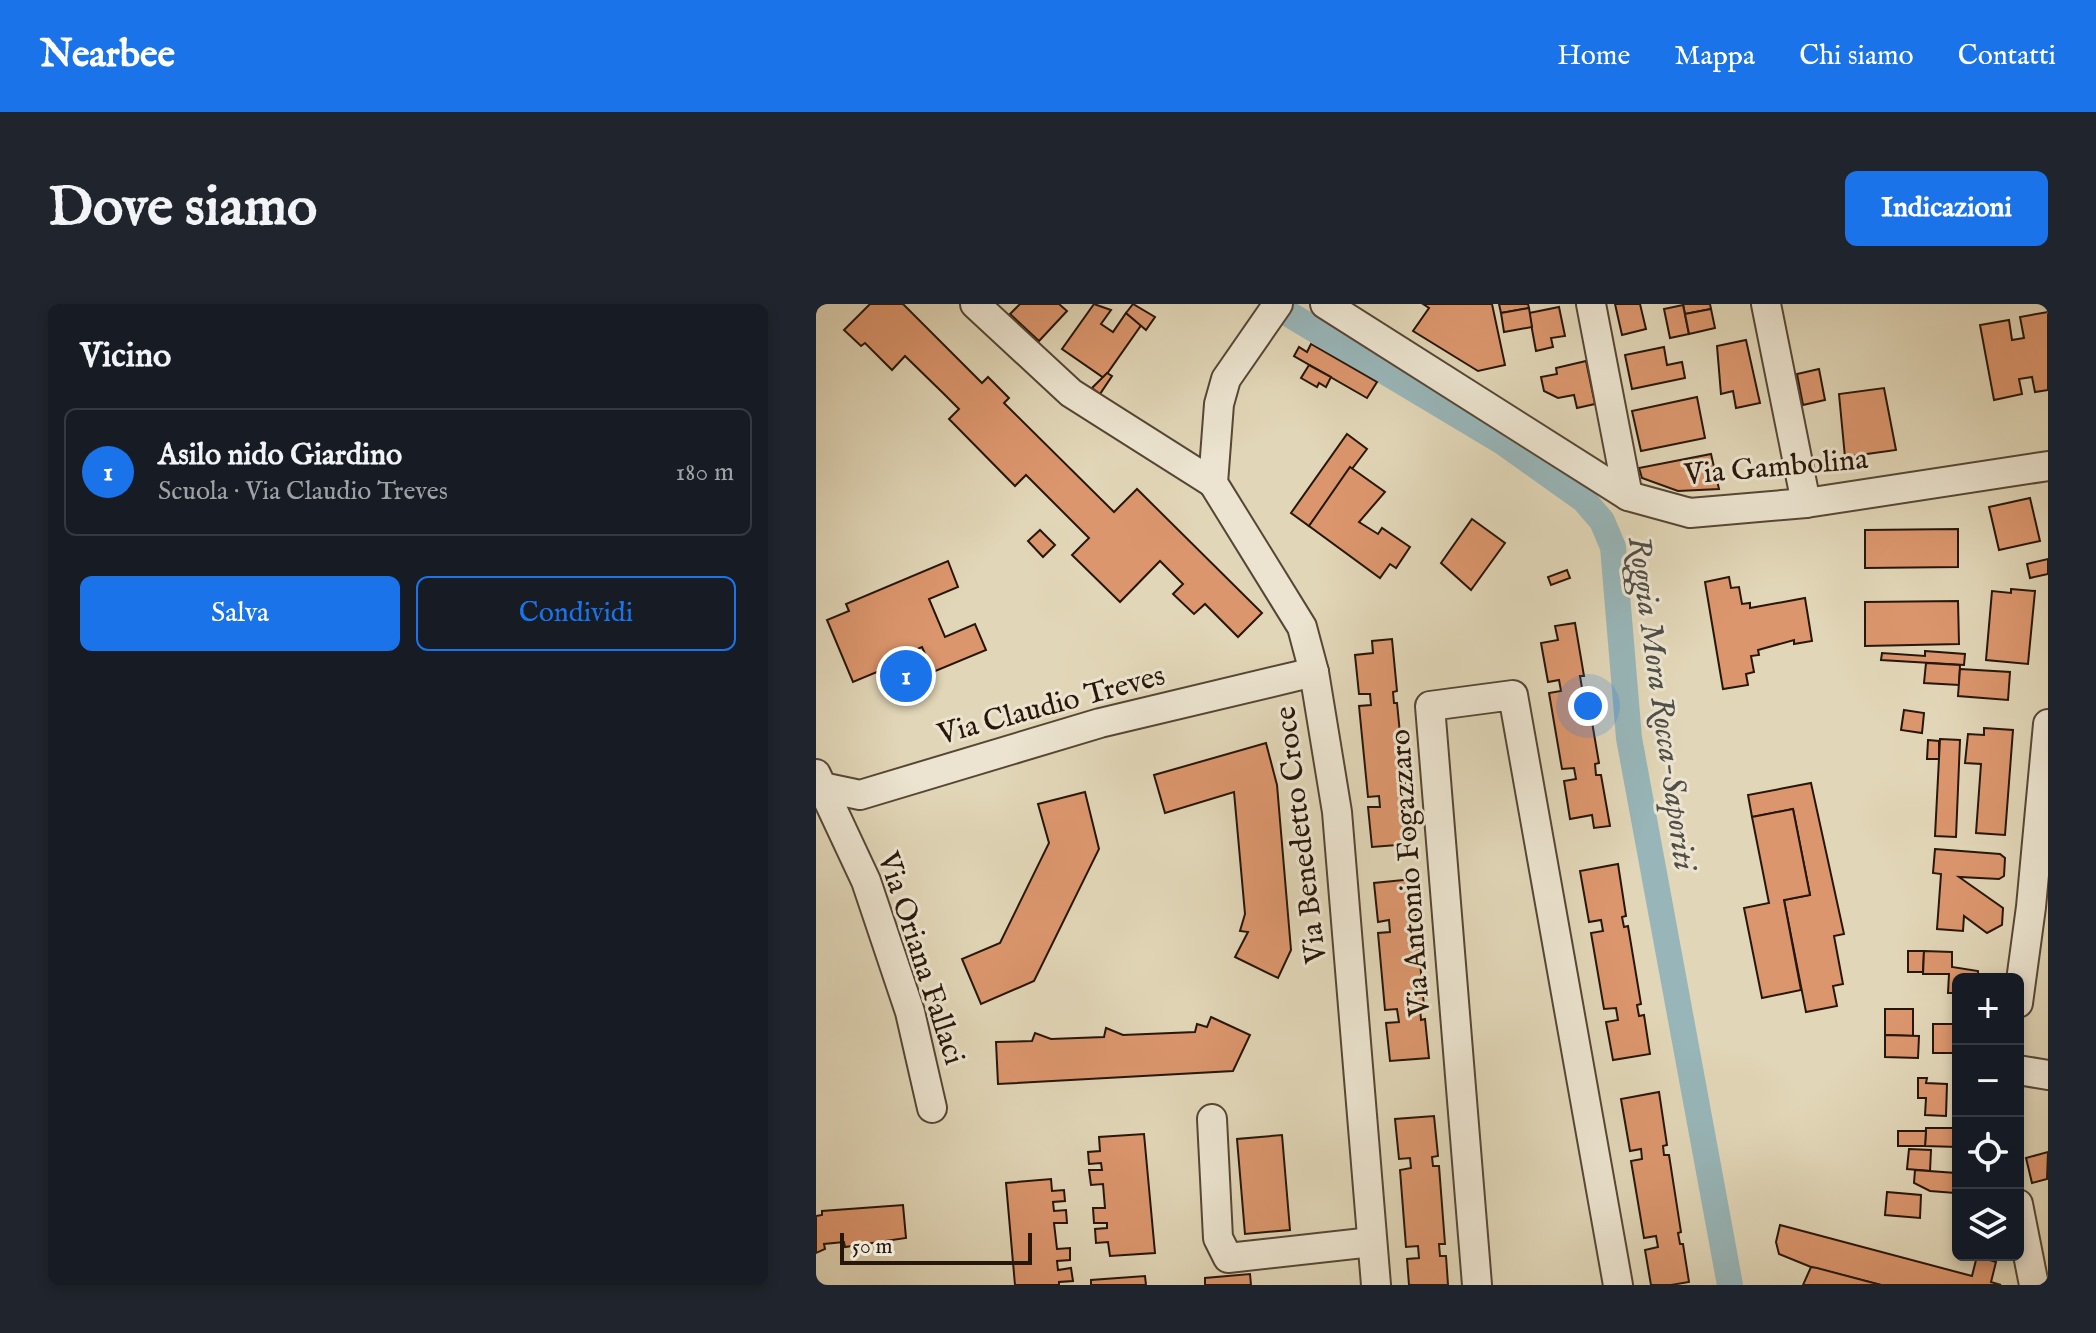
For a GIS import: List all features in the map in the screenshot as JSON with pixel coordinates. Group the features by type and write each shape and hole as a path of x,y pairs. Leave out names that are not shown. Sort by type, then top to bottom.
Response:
{"street":[{"path":"975,304 1071,393 1213,483 1219,404 1226,379 1273,313"},
{"name":"Via Gambolina","path":"1325,304 1628,496 1690,513 1806,503 2048,466"},
{"path":"1591,304 1628,496"},
{"path":"1766,304 1806,503"},
{"name":"Via Benedetto Croce","path":"1213,483 1302,627 1314,672 1337,812 1376,1285"},
{"name":"Via Claudio Treves","path":"819,781 860,795 1100,723 1314,672"},
{"name":"Via Antonio Fogazzaro","path":"1477,1285 1430,706 1513,695 1618,1285"},
{"path":"2024,977 2040,907 2048,739"},
{"name":"Via Oriana Fallaci","path":"819,781 866,881 910,1012 932,1108"},
{"path":"2024,1071 2048,1075"},
{"path":"1212,1119 1218,1238 1228,1258 1372,1242"},
{"path":"2024,1234 2034,1285"}],"building":[{"path":"870,304 903,304 982,383 988,377 1009,398 1004,403 1114,512 1137,489 1262,613 1238,637 1205,604 1194,614 1173,594 1183,584 1160,561 1120,602 1072,555 1089,538 1026,475 1015,486 949,419 959,409 943,393 905,356 892,370 865,343 861,346 844,330"},
{"path":"1020,304 1059,304 1067,311 1039,341 1010,314"},
{"path":"1094,304 1111,310 1101,324 1113,332 1126,313 1142,324 1104,378 1062,349"},
{"path":"1133,304 1155,317 1146,330 1126,313"},
{"path":"1423,304 1492,304 1505,365 1478,371 1413,331 1429,308"},
{"path":"1499,304 1528,304 1529,308 1501,313"},
{"path":"1615,304 1640,304 1646,329 1622,335"},
{"path":"1683,304 1710,304 1711,309 1685,314"},
{"path":"1683,305 1689,334 1670,338 1664,309"},
{"path":"1559,307 1565,336 1551,338 1553,347 1536,351 1529,313"},
{"path":"1529,308 1532,327 1504,332 1501,313"},
{"path":"1711,309 1715,328 1689,334 1685,314"},
{"path":"2048,312 2048,390 2035,392 2032,377 2019,379 2022,394 1994,400 1980,325 2009,320 2012,340 2024,338 2020,317"},
{"path":"1746,340 1760,403 1736,408 1733,391 1721,394 1717,346"},
{"path":"1311,344 1377,382 1367,398 1294,356 1299,347 1307,352"},
{"path":"1664,347 1667,365 1682,362 1685,378 1632,389 1625,355"},
{"path":"1586,361 1595,404 1577,408 1574,395 1558,398 1544,391 1541,377 1557,374 1556,368"},
{"path":"1309,365 1331,377 1326,387 1319,383 1317,387 1301,378"},
{"path":"1819,369 1825,400 1803,405 1797,374"},
{"path":"1107,373 1112,376 1100,394 1092,388"},
{"path":"1884,388 1896,450 1845,457 1839,394"},
{"path":"1697,397 1705,438 1641,451 1632,411"},
{"path":"1347,434 1367,449 1309,526 1291,513"},
{"path":"1711,454 1719,489 1678,491 1642,478 1639,468"},
{"path":"1350,467 1385,492 1359,522 1378,534 1382,528 1410,547 1396,568 1390,564 1380,578 1309,526"},
{"path":"2030,498 2040,541 1999,550 1989,507"},
{"path":"1472,519 1505,543 1471,590 1441,563"},
{"path":"1958,529 1958,567 1865,568 1865,530"},
{"path":"1040,530 1055,545 1043,557 1028,541"},
{"path":"2048,559 2048,574 2030,578 2027,564"},
{"path":"948,561 958,587 929,599 945,637 975,624 986,650 933,672 922,647 887,662 889,667 853,682 827,620 849,611 846,604"},
{"path":"1567,570 1570,578 1551,585 1548,577"},
{"path":"1729,577 1731,588 1739,587 1742,604 1750,603 1750,608 1805,598 1812,641 1794,644 1794,640 1758,650 1759,655 1751,656 1754,672 1746,674 1748,685 1723,689 1705,582"},
{"path":"2011,589 2035,591 2028,664 1986,660 1992,591 2011,593"},
{"path":"1958,601 1959,644 1865,646 1865,602"},
{"path":"1575,623 1584,676 1580,676 1582,688 1586,687 1599,763 1595,764 1596,775 1601,775 1610,826 1594,828 1592,815 1570,819 1564,781 1576,779 1574,768 1562,769 1549,693 1561,691 1559,680 1548,682 1541,643 1558,640 1555,626"},
{"path":"1392,639 1397,691 1393,692 1394,703 1397,703 1406,794 1402,794 1403,804 1407,804 1410,844 1372,847 1368,807 1380,807 1379,796 1368,797 1359,706 1371,705 1370,694 1359,694 1355,655 1373,653 1372,641"},
{"path":"1925,651 1965,654 1964,665 1881,660 1882,653 1925,656"},
{"path":"1926,663 1960,665 1959,685 1924,683"},
{"path":"1960,669 2010,672 2008,700 1958,696"},
{"path":"1904,710 1924,713 1922,733 1901,730"},
{"path":"1984,728 2013,730 2005,835 1976,833 1981,764 1965,763 1968,734 1984,735"},
{"path":"1940,739 1960,740 1956,837 1935,836"},
{"path":"1928,740 1939,741 1939,759 1927,759"},
{"path":"1266,743 1277,785 1291,950 1278,978 1235,957 1248,932 1240,931 1245,914 1234,792 1165,813 1154,775"},
{"path":"1811,783 1844,934 1834,936 1843,984 1833,986 1837,1006 1806,1012 1784,900 1810,895 1793,809 1752,817 1748,795"},
{"path":"1085,792 1099,849 1034,981 981,1004 962,959 1000,943 1049,843 1038,804"},
{"path":"1793,809 1810,895 1784,900 1801,990 1762,998 1744,908 1769,903 1752,817"},
{"path":"1935,849 2000,854 2005,858 2004,876 1999,879 1959,877 2003,908 2002,925 1987,933 1964,916 1963,931 1937,929 1941,874 1933,873"},
{"path":"1618,864 1626,916 1622,917 1624,927 1628,926 1641,1004 1637,1005 1639,1016 1644,1015 1650,1054 1613,1060 1606,1022 1618,1020 1616,1008 1604,1009 1591,933 1603,931 1601,920 1589,922 1580,871"},
{"path":"1413,879 1416,917 1412,918 1413,929 1417,929 1424,1006 1420,1007 1421,1020 1425,1019 1429,1058 1390,1061 1386,1023 1399,1022 1397,1009 1385,1010 1378,933 1390,932 1389,920 1378,922 1374,883"},
{"path":"1908,951 1924,951 1923,972 1908,972"},
{"path":"1924,951 1952,952 1952,967 1978,971 1952,973 1952,993 1948,993 1949,974 1923,974"},
{"path":"1885,1009 1913,1009 1913,1036 1885,1035"},
{"path":"1211,1017 1250,1035 1233,1071 998,1084 996,1042 1032,1041 1035,1033 1051,1039 1104,1037 1106,1028 1123,1035 1195,1032 1197,1024 1207,1027"},
{"path":"1933,1024 1952,1024 1952,1053 1933,1053"},
{"path":"1885,1035 1919,1036 1918,1058 1885,1057"},
{"path":"1918,1078 1927,1078 1926,1083 1947,1084 1946,1116 1925,1115 1926,1098 1918,1098"},
{"path":"1659,1092 1667,1145 1663,1146 1664,1155 1669,1155 1681,1232 1678,1233 1680,1244 1683,1244 1689,1282 1671,1285 1651,1285 1645,1250 1658,1247 1656,1236 1644,1238 1631,1161 1642,1159 1641,1149 1630,1151 1621,1099"},
{"path":"1434,1116 1438,1156 1432,1157 1433,1166 1439,1166 1445,1244 1439,1244 1440,1256 1446,1256 1448,1285 1409,1285 1407,1259 1419,1258 1418,1246 1406,1247 1400,1170 1411,1168 1410,1158 1399,1159 1395,1119"},
{"path":"1926,1128 1952,1128 1952,1147 1925,1146"},
{"path":"1898,1131 1926,1131 1925,1146 1898,1146"},
{"path":"1144,1134 1155,1253 1110,1256 1108,1242 1096,1243 1095,1229 1107,1228 1107,1223 1094,1223 1093,1208 1105,1208 1103,1184 1091,1185 1089,1170 1102,1170 1101,1163 1089,1164 1088,1152 1100,1151 1099,1137"},
{"path":"1282,1135 1290,1230 1245,1234 1237,1139"},
{"path":"1909,1149 1931,1150 1930,1171 1907,1169"},
{"path":"2048,1152 2047,1179 2032,1183 2026,1158"},
{"path":"1915,1170 1952,1173 1952,1193 1930,1191 1914,1183"},
{"path":"1051,1179 1052,1191 1064,1190 1065,1201 1053,1202 1054,1211 1066,1210 1067,1223 1054,1223 1057,1249 1070,1248 1070,1260 1057,1261 1058,1270 1071,1268 1073,1281 1059,1282 1059,1285 1015,1285 1006,1183"},
{"path":"1887,1192 1921,1195 1920,1218 1885,1215"},
{"path":"903,1205 906,1238 845,1247 844,1242 824,1244 825,1249 816,1253 816,1216 822,1215 822,1211"},
{"path":"1780,1225 1972,1276 1976,1261 1993,1261 1996,1262 1991,1282 2001,1285 1881,1285 1811,1267 1779,1254 1776,1242"},
{"path":"1811,1267 1817,1268 1881,1285 1803,1285"},
{"path":"1250,1274 1251,1285 1205,1285 1205,1278"},
{"path":"1145,1276 1146,1285 1091,1285 1091,1280"}],"waterway":[{"name":"Roggia Mora Rocca-Saporiti","path":"1272,304 1501,441 1584,500 1602,521 1613,547 1629,738 1730,1285"}],"place":[{"name":"Asilo nido Giardino","path":"906,676"}]}
